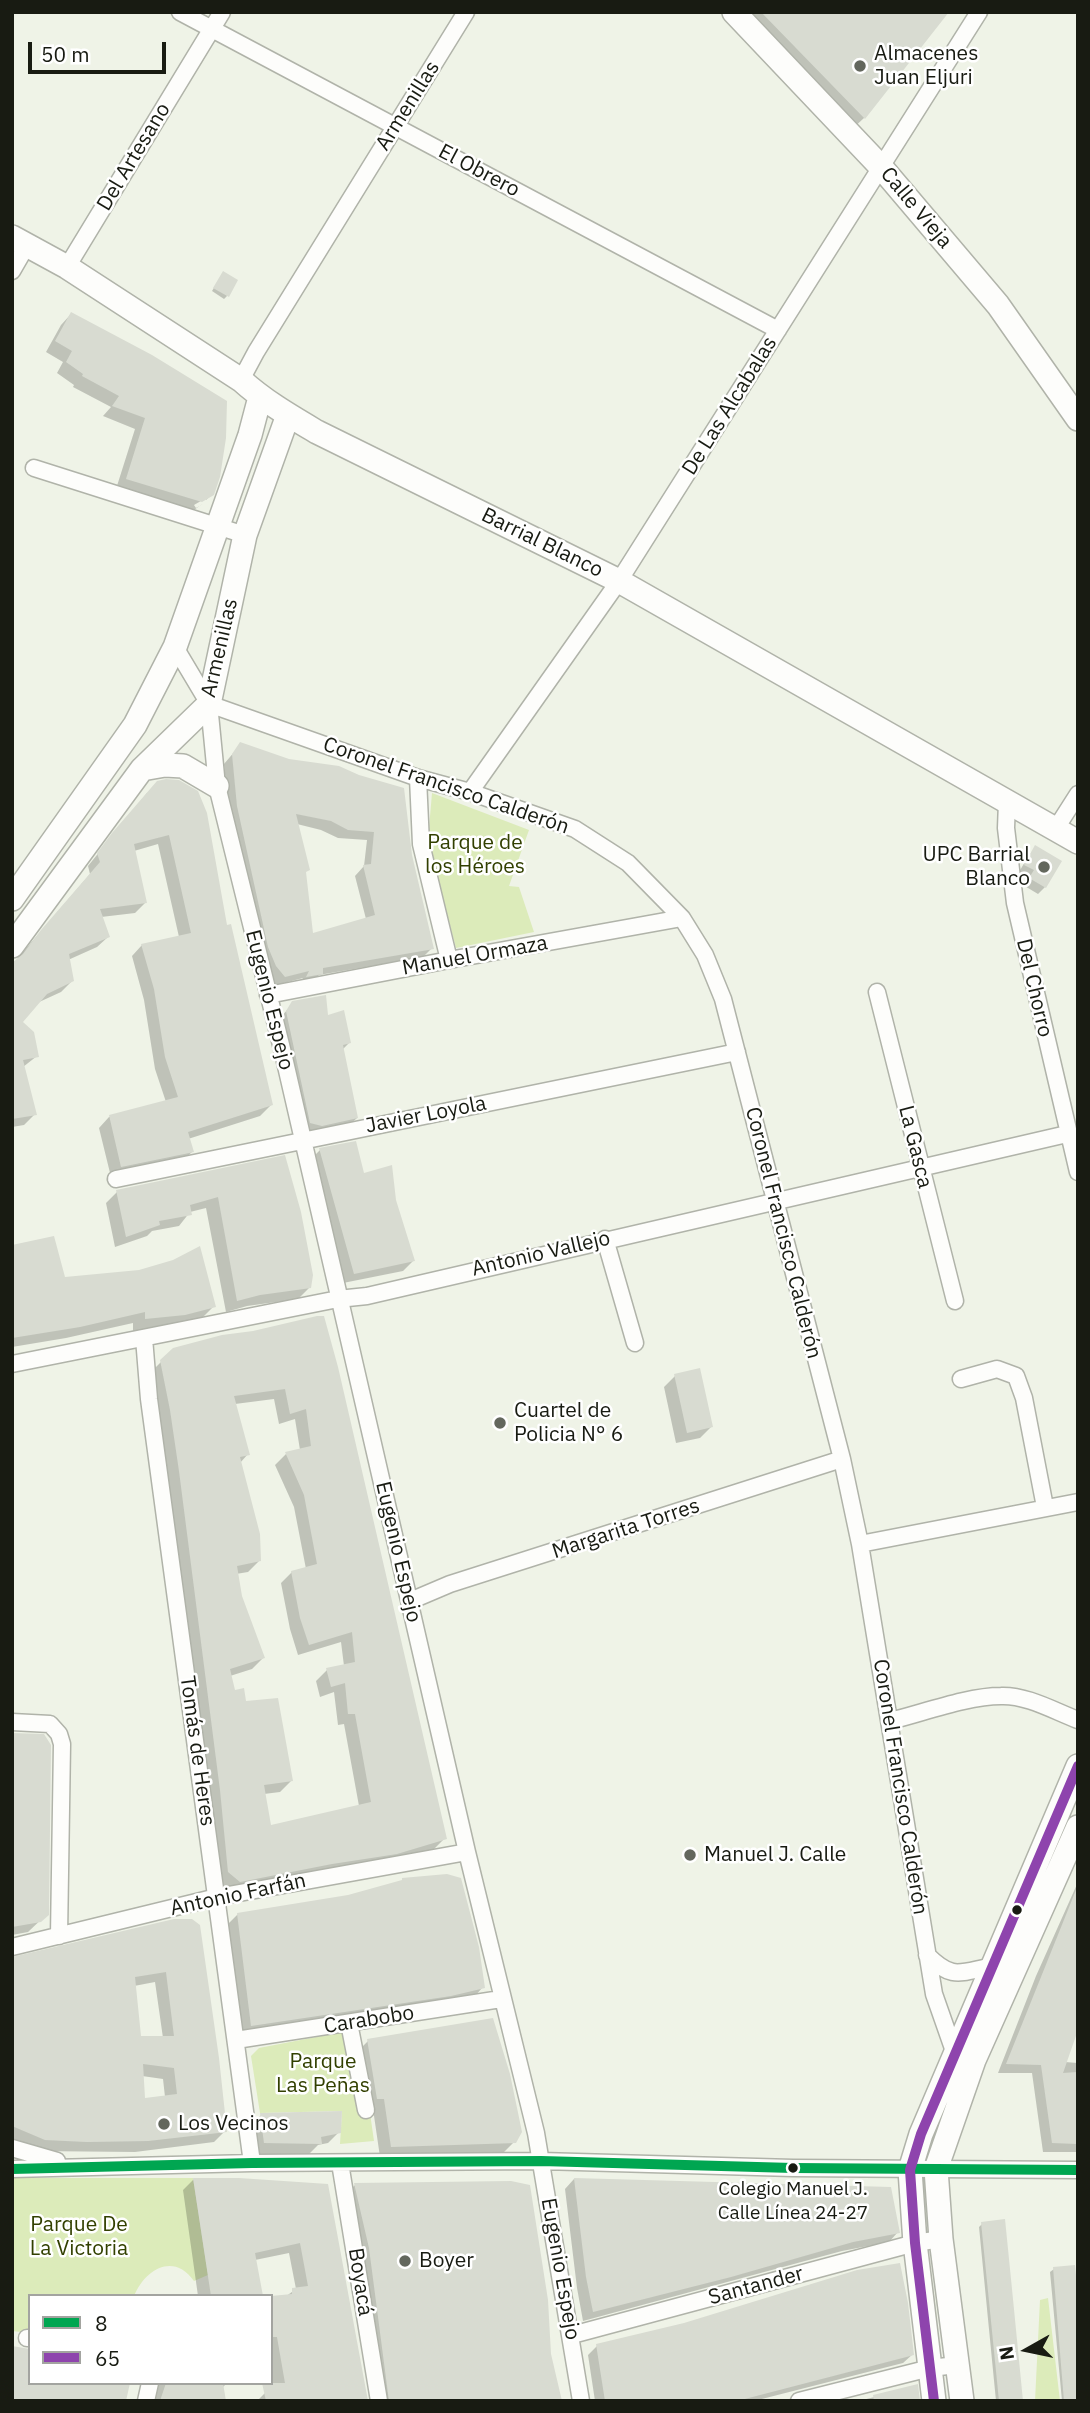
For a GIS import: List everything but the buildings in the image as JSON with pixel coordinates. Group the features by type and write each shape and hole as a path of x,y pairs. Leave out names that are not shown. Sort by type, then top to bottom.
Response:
{"main road":[{"name":"Calle Vieja","path":"734,12 881,167 998,305 1078,419"},
{"name":"Barrial Blanco","path":"19,241 67,267 242,380 260,397 317,432 619,581 1078,842"},
{"name":"Armenillas","path":"12,899 135,725 175,647 250,435 260,397"},
{"name":"Armenillas","path":"12,946 142,769 209,704 245,536 288,415"},
{"path":"142,769 165,765 183,766 217,786"},
{"path":"962,2401 941,2239 936,2169 965,2057 993,1966 1078,1766"},
{"path":"934,2401 915,2243 910,2169 921,2134 965,2057 1075,1837"}],"street":[{"name":"El Obrero","path":"180,12 778,330"},
{"name":"Del Artesano","path":"67,267 222,12"},
{"name":"Armenillas","path":"242,380 256,352 466,12"},
{"name":"De Las Alcabalas","path":"470,792 619,581 881,167 899,143 979,12"},
{"path":"12,271 19,241"},
{"path":"34,468 245,536"},
{"path":"175,647 209,704"},
{"name":"Coronel Francisco Calderón","path":"209,704 418,778 470,792 575,829 628,863 682,918 705,955 723,999 842,1459 860,1544 934,1994 965,2057"},
{"name":"Eugenio Espejo","path":"209,704 217,786 303,1140 501,2000 541,2161 581,2401"},
{"path":"418,778 421,844 449,960"},
{"path":"1055,830 1078,794"},
{"name":"Del Chorro","path":"1007,802 1006,828 1015,902 1078,1172"},
{"name":"Manuel Ormaza","path":"268,995 682,918"},
{"name":"La Gasca","path":"877,992 955,1301"},
{"name":"Javier Loyola","path":"116,1179 737,1052"},
{"name":"Antonio Vallejo","path":"12,1364 338,1299 367,1296 1067,1134"},
{"path":"605,1239 635,1343"},
{"name":"Tomás de Heres","path":"144,1338 149,1399 252,2163"},
{"path":"961,1379 997,1369 1016,1376 1024,1398 1045,1507"},
{"name":"Margarita Torres","path":"410,1601 450,1584 842,1459"},
{"path":"860,1544 1078,1502"},
{"path":"890,1721 1001,1696 1021,1698 1078,1720"},
{"path":"12,1722 50,1724 59,1734 59,1936"},
{"name":"Antonio Farfán","path":"12,1947 216,1896 467,1852"},
{"path":"927,1955 941,1969 955,1974 993,1966"},
{"name":"Carabobo","path":"236,2040 501,2000"},
{"path":"349,2023 366,2110"},
{"path":"12,2148 77,2165"},
{"path":"12,2169 77,2165 541,2161 1078,2170"},
{"name":"Boyacá","path":"340,2163 379,2401"},
{"name":"Santander","path":"572,2335 915,2243 941,2239"},
{"path":"799,2401 930,2368 957,2365"}],"green space":[{"name":"Parque de los Héroes","path":"432,793 529,830 509,886 519,887 534,932 456,948 428,840"},
{"name":"Parque Las Peñas","path":"358,2029 374,2141 340,2144 342,2111 260,2113 251,2056 259,2048"},
{"name":"Parque De La Victoria","path":"12,2178 193,2178 208,2275 194,2281 178,2267 169,2266 145,2278 135,2294 28,2294 28,2333 12,2331"},
{"path":"1048,2298 1060,2401 1035,2401 1040,2300"}],"transit line":[{"name":"65","path":"934,2401 915,2243 910,2170 921,2134 1078,1766"},
{"name":"8","path":"12,2169 252,2163 541,2161 793,2168 1078,2170"}],"place":[{"name":"Almacenes Juan Eljuri","path":"860,66"},
{"name":"UPC Barrial Blanco","path":"1044,867"},
{"name":"Cuartel de Policia N° 6","path":"500,1423"},
{"name":"Manuel J. Calle","path":"690,1855"},
{"name":"Los Vecinos","path":"164,2124"},
{"name":"Colegio Manuel J. Calle Línea 24-27","path":"793,2168"},
{"name":"Boyer","path":"405,2261"}]}
